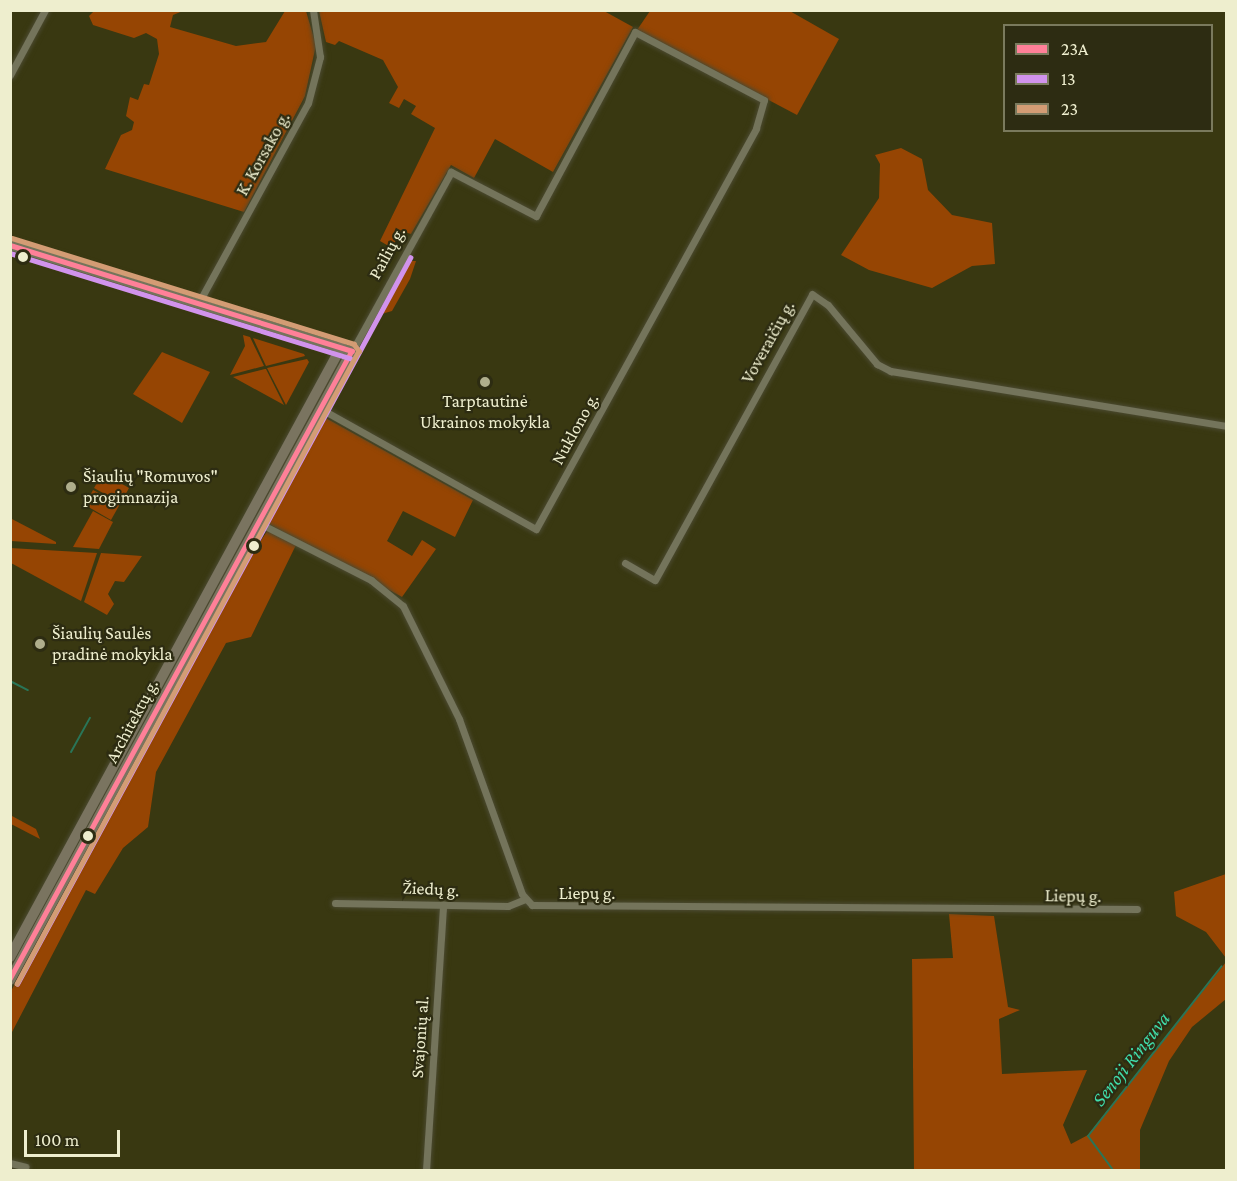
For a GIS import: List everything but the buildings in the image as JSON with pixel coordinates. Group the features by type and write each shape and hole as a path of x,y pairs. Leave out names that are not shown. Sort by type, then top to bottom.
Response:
{"main road":[{"path":"10,245 352,351"},
{"name":"Architektų g.","path":"10,980 341,347"},
{"name":"Architektų g.","path":"10,957 202,616 260,523 352,351"}],"street":[{"path":"10,75 45,10"},
{"name":"K. Korsako g.","path":"199,302 310,96 320,57 313,10"},
{"name":"Nuklono g.","path":"321,409 536,529 756,128 764,100 635,32 536,216 451,172"},
{"name":"Pailių g.","path":"352,351 451,172"},
{"name":"Voveraičių g.","path":"625,563 655,580 812,294 877,363 891,371 1227,426"},
{"path":"260,523 371,580 403,606 459,719 525,899"},
{"name":"Žiedų g.","path":"334,903 508,906 525,899"},
{"name":"Liepų g.","path":"525,899 543,908 1137,909"},
{"name":"Svajonių al.","path":"426,1170 443,905"},
{"path":"10,1163 26,1167"}],"shaded area":[{"path":"788,10 839,39 797,115 637,30 650,11"},
{"path":"94,11 183,11 173,15 170,27 236,46 266,42 285,11 306,11 316,45 305,96 244,212 105,169 121,135 132,130 134,122 126,116 130,97 138,100 144,84 149,85 159,54 157,39 146,33 134,38 93,25 89,16"},
{"path":"319,11 604,11 633,27 553,172 495,139 474,178 451,165 411,234 404,232 392,248 380,241 435,128 411,114 416,106 404,99 399,108 389,103 398,87 383,60 339,41 335,45 326,42"},
{"path":"901,148 922,159 928,190 952,215 992,223 995,264 972,266 932,288 869,270 841,255 879,198 880,164 875,155"},
{"path":"405,261 416,261 410,279 392,311 378,315"},
{"path":"243,335 250,337 264,366 230,375 245,346"},
{"path":"253,338 304,354 305,356 266,366"},
{"path":"162,352 210,372 182,423 133,394"},
{"path":"307,359 309,362 286,405 267,368"},
{"path":"338,363 341,364 205,611 205,610"},
{"path":"266,369 284,405 233,377"},
{"path":"324,417 473,500 455,537 403,511 387,541 412,556 422,540 436,549 402,597 269,524 275,504"},
{"path":"103,473 129,488 121,503 94,488"},
{"path":"93,490 120,504 111,520 85,505"},
{"path":"93,511 113,522 99,549 73,547"},
{"path":"10,518 56,542 56,544 11,541"},
{"path":"268,530 296,545 251,637 226,643 156,772 148,827 123,848 95,894 86,890 11,1034 11,991 230,586"},
{"path":"10,548 97,553 81,601 11,563"},
{"path":"101,553 142,556 124,582 115,581 108,594 114,604 107,615 84,602"},
{"path":"12,816 36,829 40,839 11,824"},
{"path":"1226,874 1226,958 1206,932 1176,916 1174,892"},
{"path":"949,914 994,916 1008,1007 1020,1010 999,1019 1002,1074 1087,1070 1063,1125 1071,1144 1088,1135 1226,962 1226,999 1192,1027 1169,1061 1140,1130 1140,1170 914,1170 912,959 953,958"}],"waterway":[{"path":"10,681 28,690"},
{"path":"71,752 90,718"},
{"name":"Senoji Ringuva","path":"1113,1170 1088,1136 1222,966"}],"transit line":[{"name":"23","path":"12,238 354,344 359,351 17,984"},
{"name":"23A","path":"10,245 352,351 10,979"},
{"name":"13","path":"10,253 350,358"},
{"name":"13","path":"17,984 410,258"}],"place":[{"name":"Tarptautinė Ukrainos mokykla","path":"485,382"},
{"name":"Šiaulių \"Romuvos\" progimnazija","path":"71,487"},
{"name":"Šiaulių Saulės pradinė mokykla","path":"40,644"}]}
